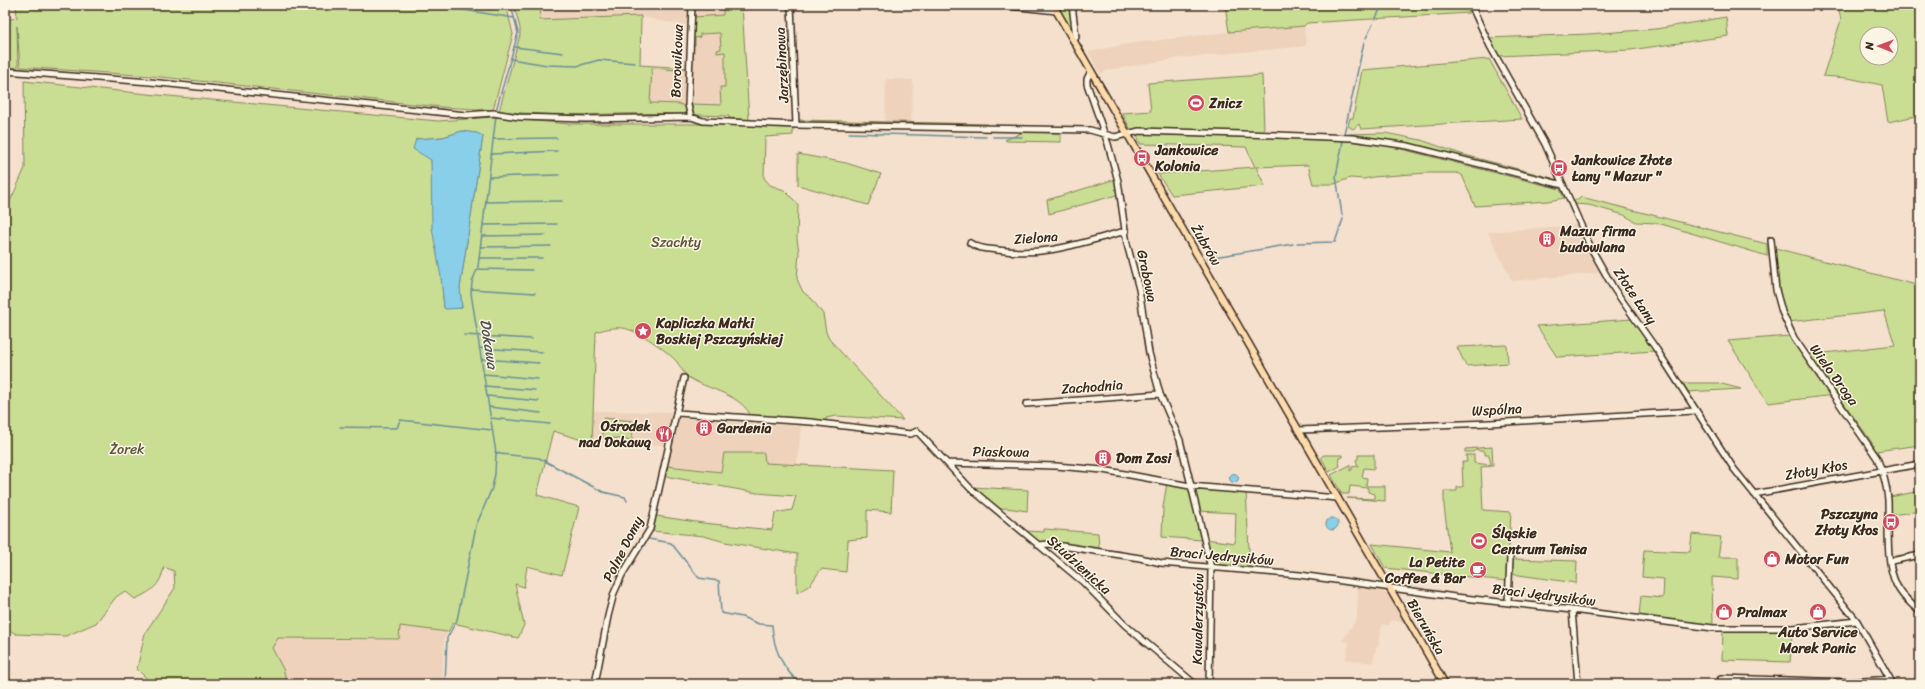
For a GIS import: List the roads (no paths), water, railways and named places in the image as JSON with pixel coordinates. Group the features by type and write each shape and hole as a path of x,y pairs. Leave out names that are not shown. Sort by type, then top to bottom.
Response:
{"main road":[{"name":"Żubrów","path":"1053,5 1338,498"},
{"name":"Bieruńska","path":"1338,498 1445,684"}],"street":[{"name":"Borowikowa","path":"692,5 688,105 692,117"},
{"name":"Jarzębinowa","path":"791,5 796,125"},
{"path":"999,5 1057,11"},
{"path":"1072,5 1076,37 1074,40"},
{"name":"Złote Łany","path":"1471,5 1484,35 1544,144 1591,248 1614,289 1657,350 1695,411 1734,469 1857,621 1891,682"},
{"path":"5,71 150,82 466,115 492,113 519,117 586,119 692,117 702,121 796,125 1082,130 1102,132 1115,137 1139,131 1165,131 1352,138 1408,146 1563,185"},
{"name":"Grabowa","path":"1091,71 1086,79 1087,84 1102,132 1108,144 1118,181 1126,231 1139,289 1149,353 1160,394 1180,440 1190,486"},
{"name":"Zielona","path":"970,243 979,247 1008,252 1048,251 1126,231"},
{"name":"Wielo Droga","path":"1771,240 1776,290 1786,322 1794,338 1877,458 1882,470 1887,493 1891,561 1896,584 1908,601 1920,612"},
{"name":"Polne Domy","path":"595,684 614,593 622,575 650,529 684,378"},
{"name":"Zachodnia","path":"1026,404 1160,394"},
{"name":"Wspólna","path":"1299,430 1695,411"},
{"path":"677,413 811,422 911,434 917,431 947,463"},
{"name":"Piaskowa","path":"947,463 1032,464 1103,470 1190,486 1338,498"},
{"name":"Studzienicka","path":"947,463 970,488 1000,511 1083,582 1125,625 1184,673 1195,684"},
{"name":"Złoty Kłos","path":"1754,494 1920,464"},
{"name":"Kawalerzystów","path":"1190,486 1211,568 1209,684"},
{"name":"Braci Jędrysików","path":"1038,545 1057,546 1140,558 1161,563 1300,575 1390,589 1508,602 1712,628 1793,628 1857,621"},
{"path":"1891,561 1920,555"},
{"path":"1508,602 1510,558"},
{"path":"1572,610 1578,684"},
{"path":"1722,678 1891,682"}],"water":[{"path":"462,131 477,133 483,136 460,288 462,308 446,309 444,308 441,277 432,228 431,160 413,149 416,139 443,137"},
{"path":"1234,473 1239,478 1234,483 1229,478"},
{"path":"1330,518 1334,518 1338,524 1334,530 1330,530 1326,526 1326,522"}],"waterway":[{"path":"433,5 514,18"},
{"name":"Dokawa","path":"445,684 447,638 457,620 476,526 492,488 495,474 496,453 471,293 472,282 478,267 497,107 518,33 511,5"},
{"path":"1376,18 1382,5"},
{"path":"1366,38 1373,24"},
{"path":"1344,134 1364,42"},
{"path":"515,47 563,53"},
{"path":"511,59 547,65 577,66 599,60 635,63"},
{"path":"849,133 986,137"},
{"path":"993,137 1022,137"},
{"path":"493,139 557,138"},
{"path":"1342,215 1336,176 1343,141"},
{"path":"1129,144 1150,180"},
{"path":"491,154 557,151"},
{"path":"489,177 559,175"},
{"path":"1152,183 1178,227"},
{"path":"486,202 562,201"},
{"path":"1297,243 1335,242 1343,219"},
{"path":"483,225 557,224"},
{"path":"482,236 546,235"},
{"path":"1182,235 1189,248"},
{"path":"1208,258 1293,244"},
{"path":"480,247 551,246"},
{"path":"1191,250 1203,272"},
{"path":"479,258 542,258"},
{"path":"477,269 532,270"},
{"path":"1207,279 1211,286"},
{"path":"1212,287 1216,293"},
{"path":"471,289 535,293"},
{"path":"1220,300 1223,306"},
{"path":"464,335 532,339"},
{"path":"479,348 543,352"},
{"path":"481,359 539,363"},
{"path":"484,374 538,379"},
{"path":"485,386 535,390"},
{"path":"487,396 539,401"},
{"path":"489,407 541,413"},
{"path":"490,418 550,424"},
{"path":"340,427 397,428 400,420 492,430"},
{"path":"495,452 500,454 539,458 603,492 625,497 627,501"},
{"path":"649,539 671,543 699,578 719,581 721,613 742,617 759,624 772,625 774,642 780,658 789,672 801,684"}],"place":[{"name":"Znicz","path":"1196,103"},
{"name":"Jankowice Kolonia","path":"1142,158"},
{"name":"Jankowice Złote Łany \" Mazur \"","path":"1559,168"},
{"name":"Mazur firma budowlana","path":"1547,239"},
{"name":"Kapliczka Matki Boskiej Pszczyńskiej","path":"643,331"},
{"name":"Gardenia","path":"704,428"},
{"name":"Ośrodek nad Dokawą","path":"664,434"},
{"name":"Dom Zosi","path":"1103,458"},
{"name":"Pszczyna Złoty Kłos","path":"1891,522"},
{"name":"Śląskie Centrum Tenisa","path":"1479,541"},
{"name":"Motor Fun","path":"1772,559"},
{"name":"La Petite Coffee & Bar","path":"1478,570"},
{"name":"Pralmax","path":"1724,612"},
{"name":"Auto Service Marek Panic","path":"1818,612"}],"park label":[{"name":"Szachty","path":"676,242"},
{"name":"Żorek","path":"127,449"}]}
